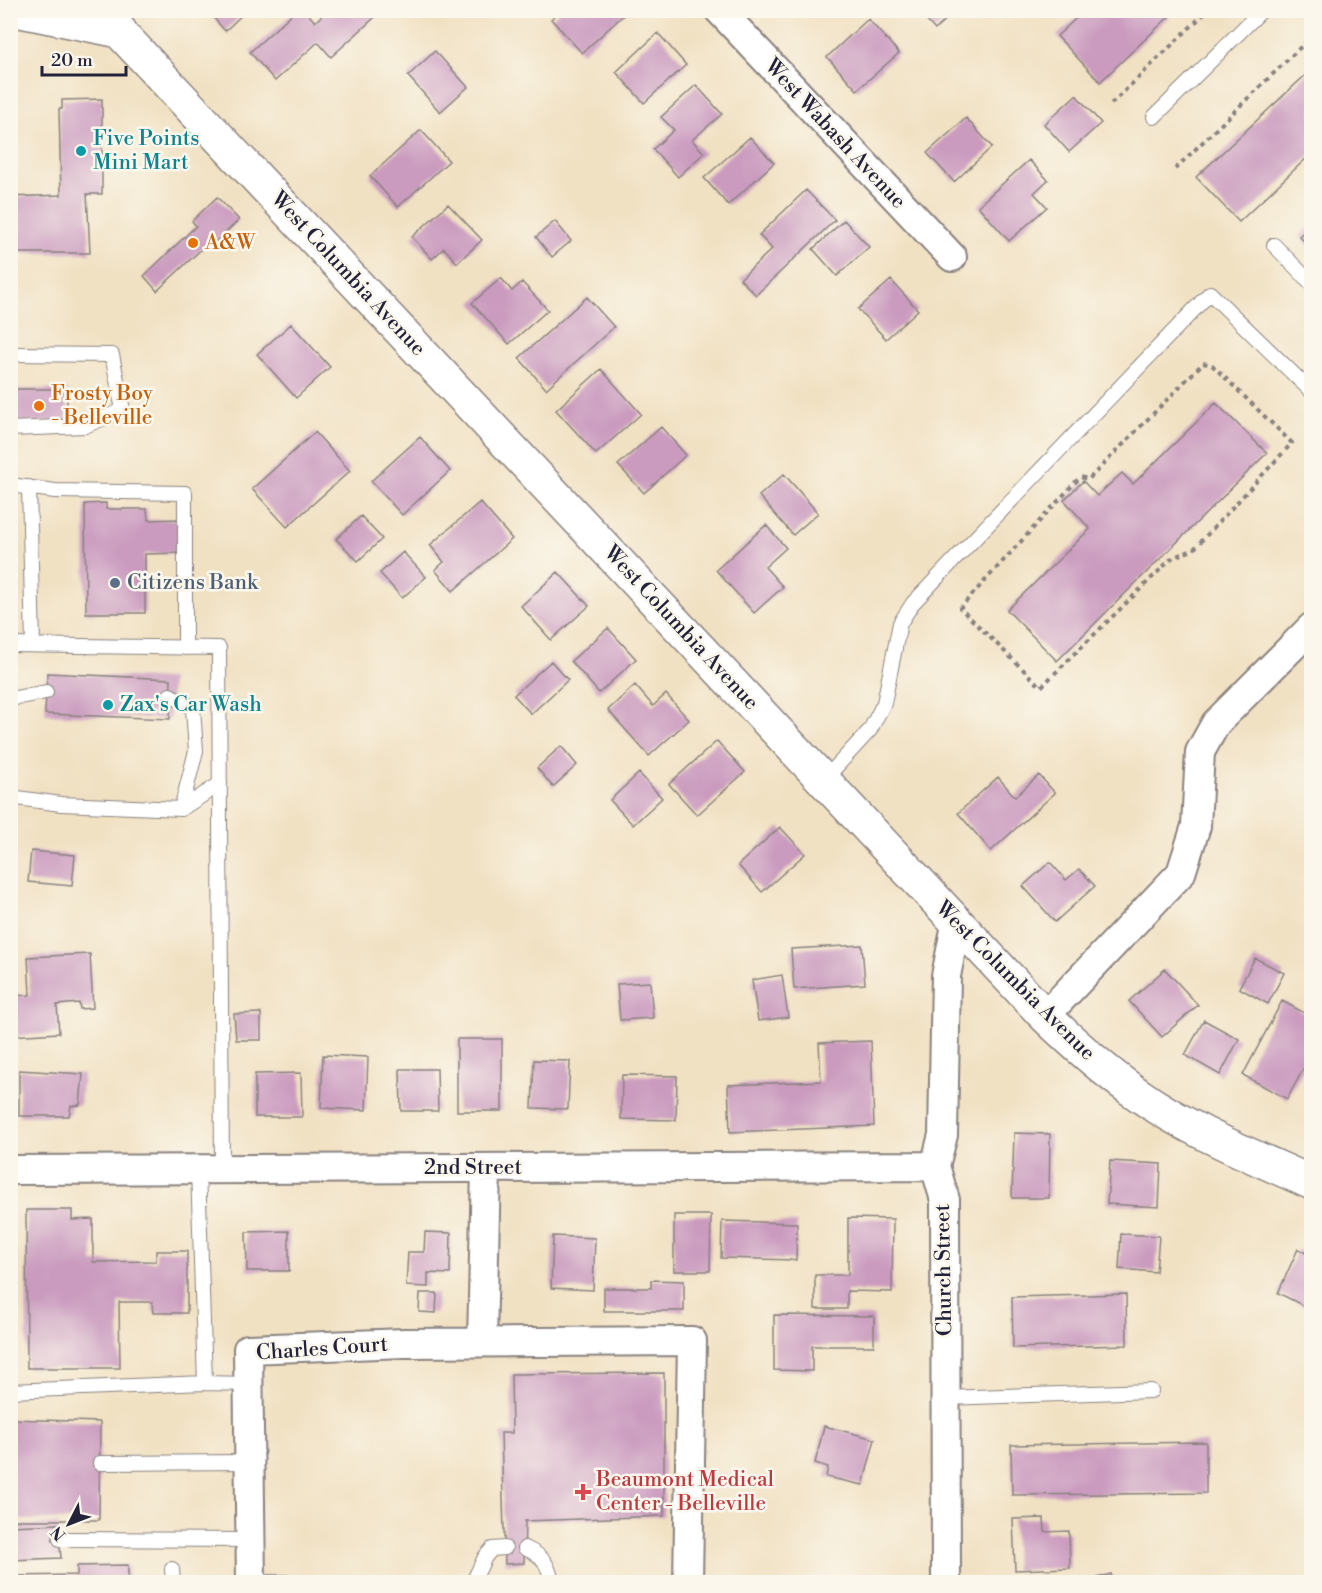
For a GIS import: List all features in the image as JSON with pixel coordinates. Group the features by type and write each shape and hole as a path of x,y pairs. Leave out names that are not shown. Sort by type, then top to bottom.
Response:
{"main road":[{"path":"16,10 108,17"},
{"name":"West Columbia Avenue","path":"108,17 824,780 956,925 1045,1017 1082,1052 1137,1094 1211,1136 1311,1183"}],"street":[{"name":"West Wabash Avenue","path":"719,10 952,257"},
{"path":"1045,1017 1182,873 1194,840 1200,752 1208,734 1311,627"},
{"path":"935,1166 943,1135 946,976 956,925"},
{"name":"2nd Street","path":"10,1170 935,1166"},
{"name":"Church Street","path":"935,1166 945,1200 945,1582"},
{"path":"482,1342 486,1168"},
{"name":"Charles Court","path":"251,1582 248,1349 482,1342 692,1341 688,1582"}],"lane":[{"path":"1154,117 1262,10"},
{"path":"1274,245 1311,284"},
{"path":"824,780 870,730 884,703 900,623 913,603 1210,293 1311,392"},
{"path":"10,354 112,355 123,410 85,426 10,429"},
{"path":"10,485 55,491 185,493 185,648"},
{"path":"29,487 33,645"},
{"path":"10,645 219,648 220,784 205,1383"},
{"path":"10,699 46,692"},
{"path":"170,695 193,708 196,751 181,808"},
{"path":"10,797 61,804 181,808 220,784"},
{"path":"10,1391 205,1383 248,1384"},
{"path":"945,1398 1151,1391"},
{"path":"100,1463 249,1462"},
{"path":"60,1539 250,1540"},
{"path":"473,1582 485,1557 492,1549 505,1548"},
{"path":"525,1548 538,1554 549,1565 552,1582"},
{"path":"251,1582 286,1582"}],"path":[{"path":"1111,104 1208,10"},
{"path":"1175,169 1311,36"},
{"path":"1203,363 1212,365 1292,443 1270,468 1193,550 1173,557 1041,687 960,608 1080,477 1089,478 1203,363"}],"building":[{"path":"207,10 247,10 225,31"},
{"path":"296,10 305,10 315,22 328,10 367,10 374,18 331,57 318,42 275,81 250,52"},
{"path":"561,10 629,10 582,53 551,19"},
{"path":"917,10 956,10 935,30"},
{"path":"1085,10 1176,10 1100,82 1057,36"},
{"path":"868,19 899,53 857,90 827,57"},
{"path":"658,33 686,65 644,103 616,72"},
{"path":"435,51 468,87 440,112 408,76"},
{"path":"1312,69 1312,153 1239,222 1196,177"},
{"path":"696,85 722,114 692,140 704,153 678,177 653,149 674,130 661,117"},
{"path":"1076,95 1101,123 1069,152 1044,124"},
{"path":"102,99 102,194 87,194 90,253 10,253 10,197 61,195 59,109 62,109 62,100"},
{"path":"966,118 992,147 954,182 927,153"},
{"path":"421,130 449,161 398,207 370,176"},
{"path":"750,137 774,163 728,205 704,178"},
{"path":"1029,160 1048,180 1034,193 1047,207 1009,241 978,206"},
{"path":"806,190 835,220 756,295 740,279 772,249 759,235"},
{"name":"A&W","path":"217,197 239,220 213,244 210,241 157,291 144,276 196,226 192,221"},
{"path":"448,204 482,240 457,263 444,248 432,259 412,237"},
{"path":"844,220 869,247 837,276 813,249"},
{"path":"555,221 571,241 552,257 536,237"},
{"path":"1312,225 1312,249 1299,236"},
{"path":"501,278 512,291 522,282 548,310 509,344 472,303"},
{"path":"891,280 918,310 886,339 858,309"},
{"path":"587,297 614,327 546,389 519,358"},
{"path":"291,324 330,367 296,398 257,354"},
{"path":"601,369 641,414 596,454 556,410"},
{"name":"Frosty Boy - Belleville","path":"10,389 67,389 67,422 10,422"},
{"path":"1216,403 1267,453 1057,661 1007,610 1090,529 1064,500 1083,481 1097,496 1122,473 1133,484"},
{"path":"661,427 686,455 644,493 618,465"},
{"path":"315,432 350,471 287,527 252,489"},
{"path":"420,437 450,471 402,515 371,481"},
{"path":"784,474 818,513 793,535 759,496"},
{"path":"480,502 512,539 453,591 435,570 444,562 430,545"},
{"name":"Citizens Bank","path":"106,503 106,509 147,509 148,520 180,519 180,553 145,554 145,613 86,613 85,504"},
{"path":"361,516 382,539 358,561 336,539"},
{"path":"766,525 786,548 765,567 783,587 754,613 716,570"},
{"path":"403,552 426,577 402,598 380,573"},
{"path":"558,572 589,606 551,640 521,606"},
{"path":"608,628 636,659 599,693 571,661"},
{"path":"551,661 568,680 531,714 514,695"},
{"name":"Zax's Car Wash","path":"47,673 171,679 170,719 45,714"},
{"path":"635,685 653,706 666,694 689,720 649,756 608,710"},
{"path":"717,741 745,772 697,815 669,784"},
{"path":"561,746 577,765 553,787 537,768"},
{"path":"639,773 662,798 633,825 610,800"},
{"path":"1039,775 1055,793 991,851 958,813 998,777 1015,797"},
{"path":"780,827 805,854 762,892 738,865"},
{"path":"31,851 75,855 72,886 28,882"},
{"path":"1050,862 1066,880 1079,869 1095,886 1055,922 1023,886"},
{"path":"862,945 865,984 794,989 791,949"},
{"path":"90,954 93,1008 80,1009 79,1003 57,1005 59,1033 10,1036 10,996 30,995 28,957"},
{"path":"1255,958 1284,973 1268,1004 1239,988"},
{"path":"1165,969 1198,1005 1162,1037 1129,1001"},
{"path":"782,975 788,1017 758,1021 752,980"},
{"path":"650,982 653,1018 620,1020 617,984"},
{"path":"1282,1001 1312,1017 1312,1053 1287,1099 1243,1075"},
{"path":"261,1013 261,1040 236,1040 234,1014"},
{"path":"1204,1020 1239,1039 1220,1075 1185,1055"},
{"path":"457,1039 502,1039 502,1111 457,1111"},
{"path":"871,1041 874,1126 730,1132 728,1085 821,1081 819,1043"},
{"path":"323,1055 368,1057 366,1110 321,1108"},
{"path":"534,1060 570,1061 568,1109 532,1108"},
{"path":"400,1069 437,1069 438,1111 401,1111"},
{"path":"19,1070 83,1074 80,1105 71,1106 69,1116 19,1116"},
{"path":"301,1073 302,1117 255,1117 255,1074"},
{"path":"622,1075 677,1076 676,1120 621,1119"},
{"path":"1014,1133 1050,1134 1049,1198 1012,1198"},
{"path":"1110,1161 1161,1164 1159,1207 1107,1204"},
{"path":"26,1210 72,1210 72,1220 93,1219 93,1262 156,1261 156,1251 187,1251 187,1313 153,1313 152,1302 119,1302 120,1368 27,1368"},
{"path":"674,1215 711,1215 710,1271 674,1271"},
{"path":"848,1218 893,1219 892,1292 847,1291 847,1309 815,1309 815,1275 848,1275"},
{"path":"722,1221 797,1223 796,1260 721,1258"},
{"path":"289,1231 289,1271 247,1271 246,1232"},
{"path":"425,1232 451,1233 450,1274 428,1273 428,1287 406,1286 408,1252 424,1252"},
{"path":"1121,1234 1159,1236 1156,1272 1119,1269"},
{"path":"553,1236 595,1238 593,1290 551,1288"},
{"path":"1298,1249 1312,1256 1312,1300 1308,1308 1278,1293"},
{"path":"651,1280 684,1281 684,1311 604,1311 604,1288 651,1288"},
{"path":"420,1293 437,1293 436,1313 419,1312"},
{"path":"1126,1294 1127,1345 1013,1348 1012,1297"},
{"path":"774,1315 874,1316 874,1346 812,1346 812,1371 774,1370"},
{"name":"Beaumont Medical Center - Belleville","path":"664,1373 664,1516 525,1521 524,1563 505,1564 501,1433 512,1433 511,1374"},
{"path":"10,1419 100,1422 99,1520 10,1520"},
{"path":"824,1426 875,1439 863,1485 826,1477 828,1467 815,1463"},
{"path":"1206,1442 1206,1493 1012,1495 1011,1445"},
{"path":"1044,1518 1045,1532 1069,1531 1070,1568 1015,1570 1013,1519"},
{"path":"58,1524 61,1558 10,1560 10,1526"},
{"path":"128,1565 128,1582 10,1582 10,1576 77,1575 77,1566"},
{"path":"1111,1574 1113,1582 1095,1582 1094,1579"}],"place":[{"name":"Five Points Mini Mart","path":"81,151"},
{"name":"A&W","path":"193,243"},
{"name":"Frosty Boy - Belleville","path":"39,406"},
{"name":"Citizens Bank","path":"115,583"},
{"name":"Zax's Car Wash","path":"108,705"},
{"name":"Beaumont Medical Center - Belleville","path":"583,1492"}]}
